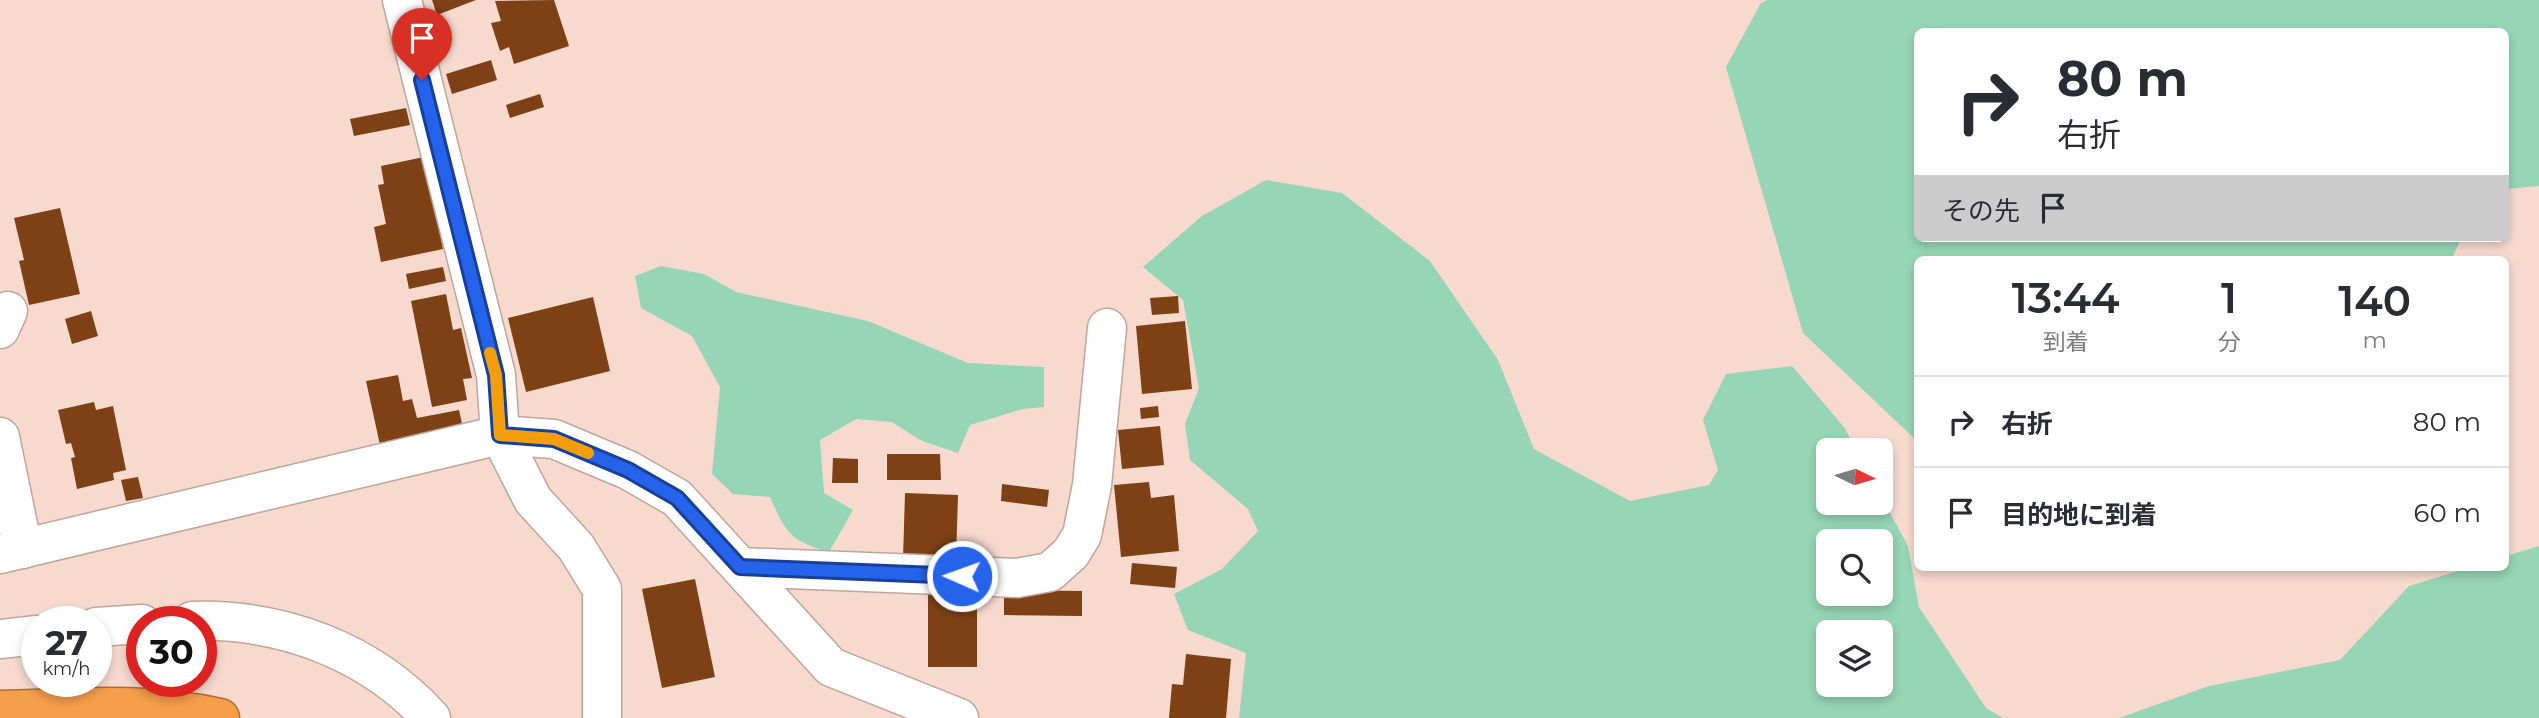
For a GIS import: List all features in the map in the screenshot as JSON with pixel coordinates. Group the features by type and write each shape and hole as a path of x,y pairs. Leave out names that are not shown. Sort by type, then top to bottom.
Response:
{"highway":[{"path":"0,710 113,705 156,707 220,718"}],"street":[{"path":"402,0 496,375 500,435 533,500 576,547 602,589 602,718"},
{"path":"740,567 1017,578 1050,572 1071,553 1082,535 1092,485 1107,328"},
{"path":"0,437 11,552 500,435 554,439 628,470 677,498 831,667 959,718"},
{"path":"217,621 241,621 301,634 360,660 411,696 431,718"},
{"path":"0,639 21,637"}],"green space":[{"path":"1768,0 2539,0 2539,186 2509,189 2509,28 1914,28 1914,242 2459,242 2453,256 1914,256 1914,438 1803,333 1726,67 1761,3"},
{"path":"1266,180 1342,193 1430,261 1498,360 1534,449 1630,501 1709,485 1718,470 1703,420 1726,374 1792,366 1850,438 1816,438 1816,515 1891,515 1908,546 1919,607 1986,708 2003,718 1239,718 1246,653 1188,630 1174,594 1222,569 1258,531 1248,509 1190,460 1185,424 1199,388 1183,300 1143,267 1202,216"},
{"path":"661,266 704,274 736,292 868,321 968,363 1044,367 1044,407 1023,409 970,425 958,453 922,441 892,422 856,419 820,440 824,493 853,510 829,552 816,548 791,534 780,519 770,497 733,494 712,474 720,387 692,336 641,308 635,276"},
{"path":"2539,546 2539,718 2119,718 2209,686 2340,660 2409,586 2458,571 2509,571 2509,555"}],"building":[{"path":"432,0 476,0 437,15"},
{"path":"554,0 569,46 514,64 509,47 500,51 491,23 501,21 495,1"},
{"path":"491,60 497,80 452,94 446,74"},
{"path":"540,94 544,107 510,118 506,105"},
{"path":"406,108 410,125 354,136 350,119"},
{"path":"424,157 443,249 381,262 374,227 386,224 378,185 384,184 381,166"},
{"path":"60,208 80,294 29,305 19,261 24,260 14,218"},
{"path":"443,267 446,281 409,289 406,274"},
{"path":"446,294 453,330 461,328 472,378 463,379 467,400 432,407 411,301"},
{"path":"1178,296 1179,313 1152,315 1150,298"},
{"path":"593,297 610,371 526,392 508,318"},
{"path":"91,311 98,336 72,344 65,319"},
{"path":"1185,321 1192,389 1142,394 1136,326"},
{"path":"398,375 403,401 412,399 417,418 459,410 463,428 380,445 366,381"},
{"path":"94,402 96,410 113,406 126,470 113,473 114,480 77,489 71,458 75,457 71,443 66,444 58,410"},
{"path":"1158,406 1159,417 1141,419 1140,408"},
{"path":"1160,426 1164,465 1122,469 1118,430"},
{"path":"887,454 940,454 941,480 887,480"},
{"path":"833,458 858,459 858,483 832,483"},
{"path":"138,477 143,498 126,501 121,480"},
{"path":"1149,482 1151,498 1174,495 1179,551 1121,557 1114,485"},
{"path":"1002,484 1049,490 1047,507 1001,501"},
{"path":"905,493 958,495 956,560 903,559"},
{"path":"1132,563 1177,567 1175,588 1130,584"},
{"path":"695,579 715,677 662,688 642,589"},
{"path":"1004,590 1082,591 1082,616 1004,615"},
{"path":"928,594 977,594 977,667 928,667"},
{"path":"1186,654 1231,659 1226,718 1169,718 1172,684 1183,685"}],"slow traffic":[{"path":"490,353 496,375 500,435 554,439 588,453"}],"route":[{"path":"422,80 496,375 500,435 554,439 628,470 677,498 740,567 962,576"}]}
